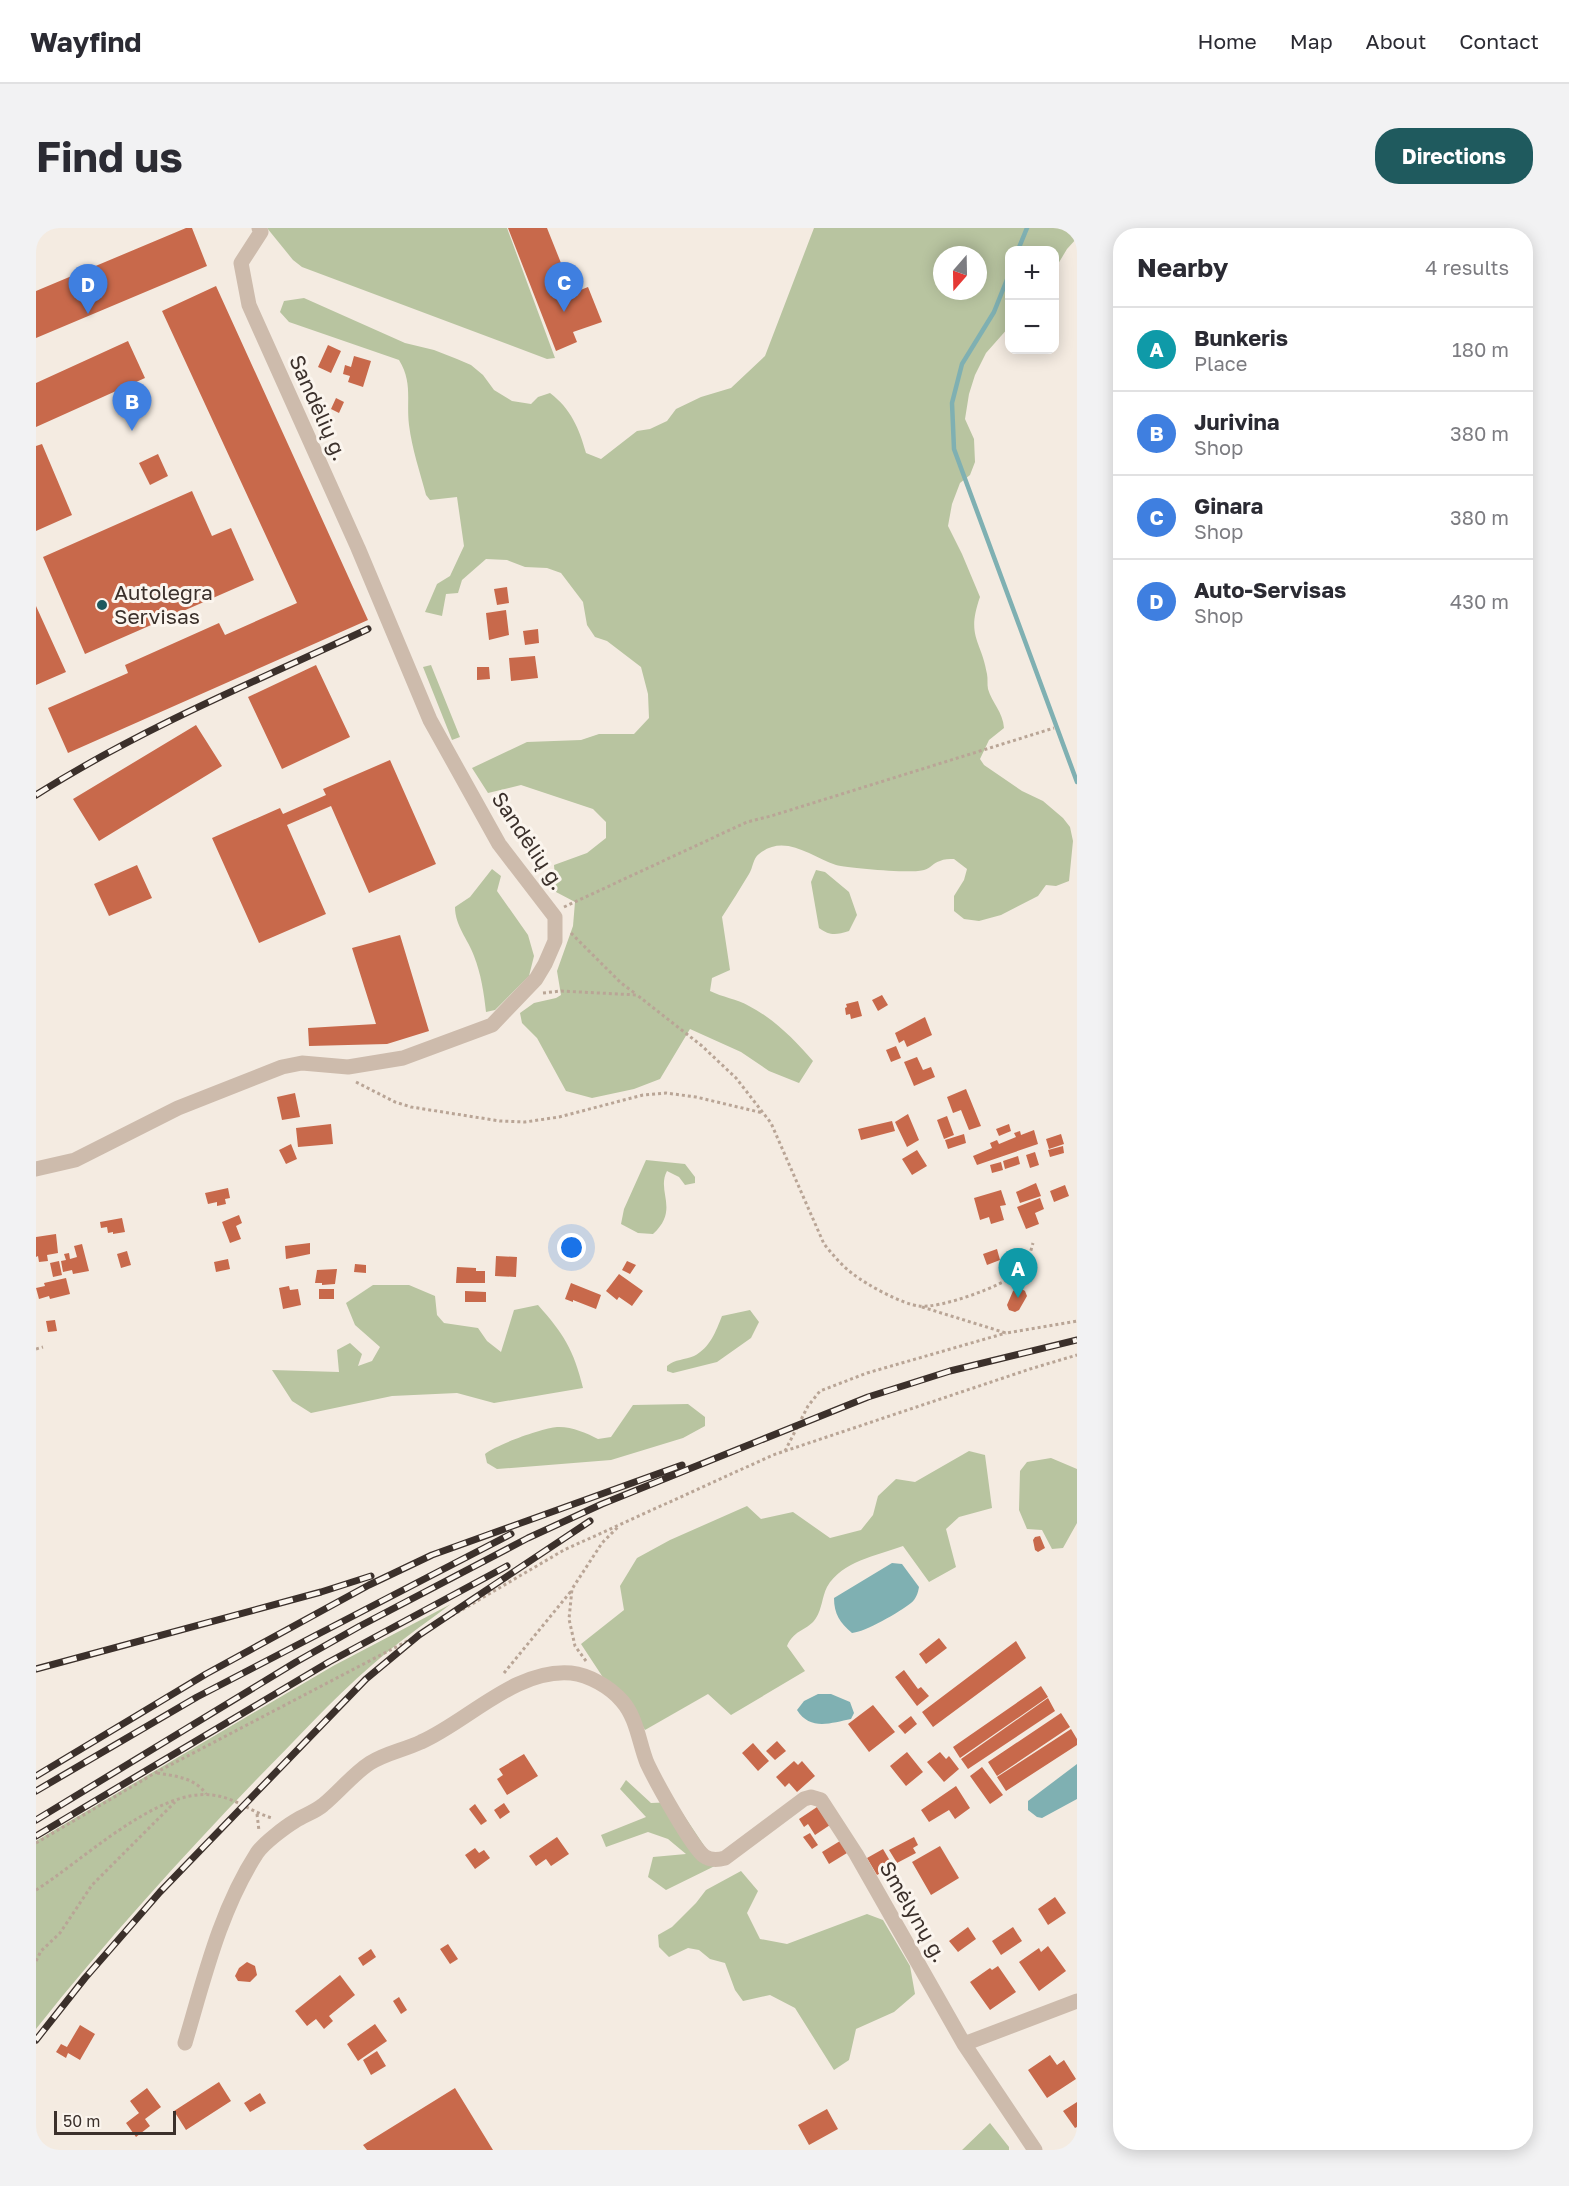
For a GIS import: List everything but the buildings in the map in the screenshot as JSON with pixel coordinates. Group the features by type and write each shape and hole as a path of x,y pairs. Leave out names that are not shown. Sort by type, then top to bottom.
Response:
{"street":[{"name":"Sandėlių g.","path":"36,1169 75,1160 178,1108 282,1067 302,1063 348,1067 403,1058 492,1025 536,979 555,941 555,917 499,844 430,720 358,548 249,305 241,263 261,232 259,228"},
{"name":"Smėlynų g.","path":"185,2043 222,1925 239,1885 259,1850 296,1820 323,1805 369,1764 386,1754 421,1742 453,1725 482,1704 538,1677 555,1673 572,1673 589,1677 622,1701 633,1718 648,1765 665,1797 705,1857 717,1861 725,1858 804,1799 811,1797 821,1800 856,1854 964,2044 1035,2150"},
{"path":"964,2044 1077,2001"}],"path":[{"path":"1006,1333 920,1306 886,1293 854,1275 824,1244 783,1148 765,1114 736,1078 702,1046 621,982 555,917 565,906 747,822 1054,728"},
{"path":"522,994 561,991 637,995"},
{"path":"355,1082 395,1102 411,1107 511,1122 559,1117 643,1095 666,1093 696,1096 765,1114"},
{"path":"920,1306 937,1305 979,1293 1019,1272 1029,1259 1033,1243"},
{"path":"784,1451 808,1406 820,1390 867,1373 1006,1333 1077,1321"},
{"path":"36,1349 43,1347"},
{"path":"36,1844 155,1773 419,1635 564,1550 784,1451 1030,1369 1077,1356"},
{"path":"504,1674 572,1589 602,1543 623,1523"},
{"path":"572,1589 568,1619 575,1646 587,1662"},
{"path":"155,1773 188,1779 206,1794"},
{"path":"36,1890 145,1813 186,1797 206,1794 227,1798 256,1814"},
{"path":"36,1954 60,1933 92,1885 176,1801"},
{"path":"36,1961 41,1951"}],"green space":[{"path":"267,228 507,228 555,358 547,359 302,267 293,260"},
{"path":"814,228 1077,228 1077,238 1059,262 1059,246 1005,246 1005,332 986,353 969,394 965,419 974,439 975,462 970,475 960,483 952,504 948,526 980,597 974,630 984,662 988,689 1002,717 1004,728 989,740 980,759 984,765 1022,791 1043,801 1070,827 1073,841 1069,881 1056,886 1046,885 1038,896 1001,915 979,921 964,919 954,911 954,896 964,880 967,869 954,859 945,859 924,870 894,871 836,865 788,846 769,848 755,858 749,874 722,917 730,970 712,978 710,991 758,1011 799,1045 813,1061 799,1083 769,1071 741,1052 690,1029 660,1079 634,1089 592,1098 566,1091 537,1038 522,1023 520,1013 534,1003 561,995 557,971 573,926 575,902 556,892 554,865 587,853 606,838 606,822 593,809 521,785 488,793 472,768 527,742 581,740 599,734 634,734 649,718 648,694 641,667 607,641 595,637 587,625 583,602 561,573 547,568 525,567 507,560 486,559 462,580 458,593 446,594 442,616 425,612 437,584 450,576 464,546 457,497 430,500 426,495 410,434 408,384 403,368 399,360 289,322 280,312 284,301 304,298 405,343 434,350 471,365 483,375 494,390 512,401 531,404 538,397 550,393 564,406 573,420 586,453 601,459 637,431 650,429 667,421 676,409 701,397 731,388 765,356"},
{"path":"431,665 460,737 452,740 423,667"},
{"path":"492,869 501,876 497,891 528,935 534,956 529,976 495,1010 486,1012 479,970 457,920 455,907 470,897"},
{"path":"816,870 825,872 849,892 857,915 849,931 833,934 819,928 811,882"},
{"path":"646,1160 685,1164 695,1177 695,1183 685,1185 679,1177 667,1171 664,1179 665,1217 653,1234 638,1233 621,1224 624,1209"},
{"path":"373,1285 409,1285 435,1296 437,1315 444,1323 478,1328 487,1341 501,1352 514,1310 538,1305 554,1324 571,1352 583,1388 494,1403 457,1393 392,1396 311,1413 292,1401 272,1370 339,1372 337,1350 350,1343 362,1354 358,1366 372,1361 380,1347 355,1325 346,1303"},
{"path":"750,1310 759,1322 751,1338 717,1362 673,1373 667,1371 667,1366 670,1364 700,1353 712,1339 722,1316"},
{"path":"688,1404 705,1417 705,1426 683,1438 611,1460 497,1469 487,1463 485,1454 490,1450 541,1430 562,1427 578,1430 598,1439 611,1437 633,1405"},
{"path":"969,1451 985,1455 992,1508 959,1517 946,1529 956,1567 929,1582 903,1546 860,1560 841,1571 827,1587 816,1618 797,1633 787,1646 805,1671 731,1715 708,1694 645,1730 628,1702 606,1682 581,1644 624,1610 620,1586 637,1558 670,1540 747,1506 761,1519 793,1512 830,1538 861,1530 873,1515 878,1496 896,1479 915,1482"},
{"path":"1051,1458 1077,1469 1077,1523 1063,1548 1052,1549 1042,1530 1027,1529 1019,1510 1020,1471 1027,1462"},
{"path":"451,1604 381,1657 313,1721 171,1871 36,2029 36,1841 333,1666"},
{"path":"626,1780 651,1803 675,1802 707,1850 727,1860 666,1890 648,1877 653,1857 686,1854 668,1839 648,1832 606,1847 601,1835 646,1817 620,1789"},
{"path":"741,1871 758,1891 747,1913 760,1939 787,1944 867,1914 883,1920 910,1966 915,1994 894,2012 856,2029 849,2060 834,2070 795,2008 770,1995 743,2001 735,1990 725,1963 710,1959 699,1950 688,1948 669,1957 659,1947 658,1935 672,1927 706,1890"},
{"path":"990,2123 1009,2150 962,2150"}],"water":[{"path":"892,1563 902,1564 919,1587 915,1598 891,1616 852,1633 838,1618 834,1598"},
{"path":"818,1694 831,1694 850,1702 854,1713 851,1719 821,1724 802,1717 797,1710 804,1701"},
{"path":"1077,1764 1077,1799 1042,1818 1028,1810 1028,1801"}],"waterway":[{"path":"1020,246 1027,228"},
{"path":"1005,284 994,312 962,364 952,403 954,449 1077,782"}],"railway":[{"path":"36,795 157,727 368,629"},
{"path":"36,1820 296,1662 528,1538 602,1504 868,1397 950,1371 1077,1340"},
{"path":"36,1776 206,1674 369,1585 432,1555 682,1465"},
{"path":"36,2040 85,1978 160,1892 366,1679 419,1635 590,1521"},
{"path":"36,1791 197,1697 511,1534"},
{"path":"36,1836 329,1662 507,1566"},
{"path":"36,1669 321,1592 371,1576"}],"place":[{"name":"Ginara","path":"564,312"},
{"name":"Auto-Servisas","path":"88,314"},
{"name":"Jurivina","path":"132,431"},
{"name":"Autolegra Servisas","path":"102,605"},
{"name":"Bunkeris","path":"1018,1298"}]}
